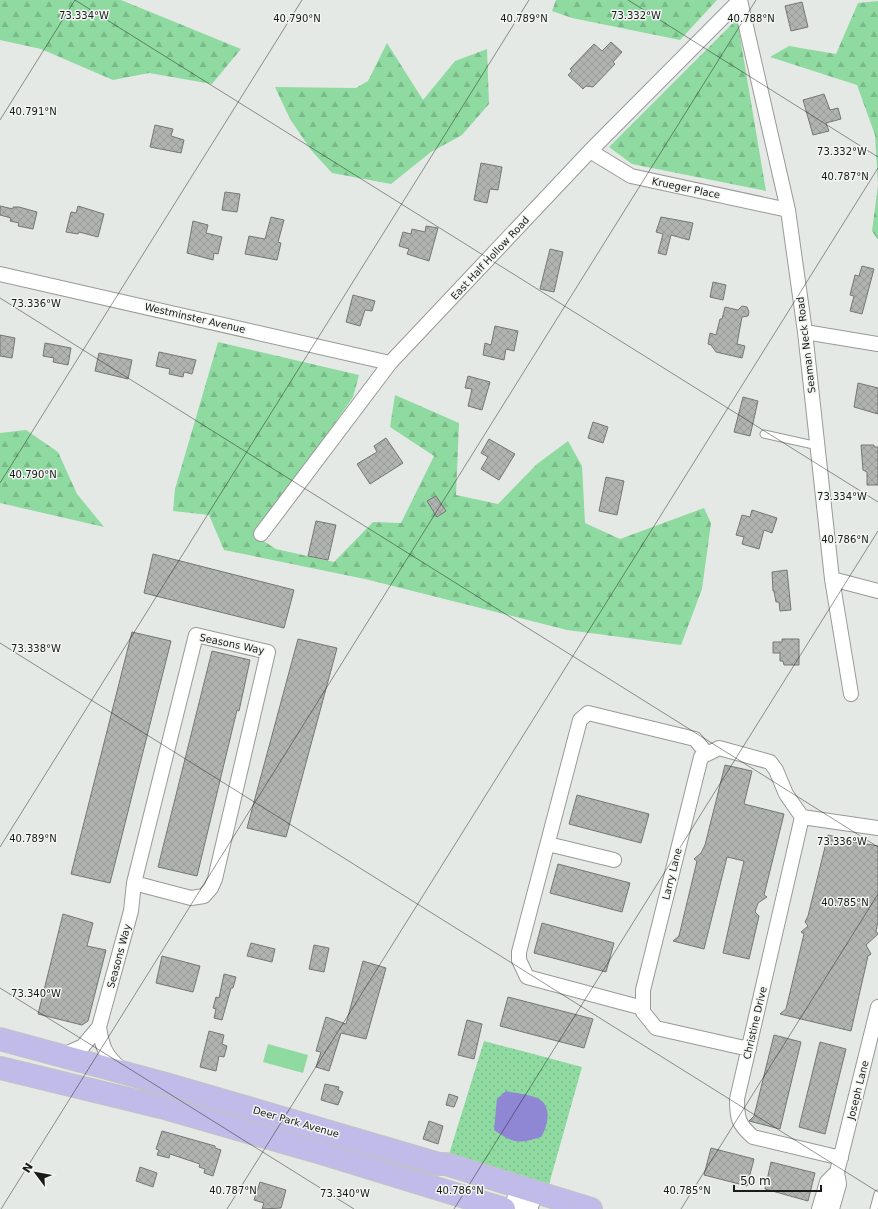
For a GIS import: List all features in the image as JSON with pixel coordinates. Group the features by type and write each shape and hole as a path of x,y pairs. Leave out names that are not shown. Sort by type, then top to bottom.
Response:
{"main road":[{"name":"Deer Park Avenue","path":"0,1039 125,1073 439,1164 446,1164 527,1196 591,1209"},
{"path":"0,1068 168,1109 504,1209"}],"street":[{"name":"East Half Hollow Road","path":"262,534 390,363 590,151 740,0"},
{"name":"Seaman Neck Road","path":"740,0 788,210 805,332 832,579 851,694"},
{"name":"Krueger Place","path":"590,151 631,176 788,210"},
{"name":"Westminster Avenue","path":"0,274 390,363"},
{"path":"805,332 878,344"},
{"path":"832,579 878,591"},
{"name":"Seasons Way","path":"99,1027 131,911 134,883 196,635 268,652 215,879 211,888 204,896 191,898 134,883"},
{"path":"749,1049 656,1028 643,1012 643,1008 527,977 523,972 519,960 520,952 580,720 588,713 696,739 707,754 719,748 770,762 776,770 786,794 802,817 878,828"},
{"name":"Larry Lane","path":"643,1008 643,990 695,778 701,757 707,754"},
{"name":"Christine Drive","path":"802,817 749,1049 736,1099 737,1118 743,1129 752,1137 841,1158"},
{"path":"548,844 614,860"},
{"name":"Joseph Lane","path":"837,1172 878,1007"},
{"path":"62,1056 83,1046 99,1027"},
{"path":"99,1027 102,1045 106,1054 125,1073"},
{"path":"820,1209 827,1182 837,1172"},
{"path":"832,1209 839,1184 837,1172"},
{"path":"514,1209 527,1196"}],"lane":[{"path":"764,434 818,446"},
{"path":"874,1209 878,1194"}],"green space":[{"path":"0,0 121,0 241,49 212,84 149,73 113,80 41,49 0,40"},
{"path":"556,0 717,0 680,40 572,18 552,11"},
{"path":"878,1 878,185 875,135 857,85 770,57 789,46 836,54 858,3"},
{"path":"737,19 766,191 632,164 609,147"},
{"path":"387,43 423,100 455,61 487,49 489,104 462,135 431,152 391,184 332,173 311,150 290,119 275,87 356,88 368,81"},
{"path":"878,185 878,240 872,231"},
{"path":"218,342 359,375 353,397 256,536 276,549 334,562 373,522 401,523 434,456 390,427 395,395 459,423 456,495 498,504 537,464 568,441 582,466 585,523 620,539 704,508 711,523 702,589 681,645 567,630 365,579 224,550 209,515 173,511 175,489"},
{"path":"26,430 58,452 77,494 104,527 0,503 0,433"},
{"path":"484,1041 582,1067 546,1195 446,1164"},
{"path":"268,1044 308,1055 303,1073 263,1062"}],"shaded area":[{"path":"506,1091 537,1098 542,1101 548,1116 546,1127 541,1137 521,1142 507,1138 494,1130 497,1099"}],"building":[{"path":"802,2 808,27 791,31 785,6"},
{"path":"611,42 622,52 613,62 615,64 593,87 586,86 583,89 568,75 572,71 570,69 594,44 602,51"},
{"path":"824,94 830,110 838,108 841,119 826,123 829,131 813,135 803,100"},
{"path":"155,125 173,129 171,136 184,140 181,153 150,147"},
{"path":"481,163 502,167 498,190 490,189 487,203 474,200"},
{"path":"225,192 240,194 237,212 222,210"},
{"path":"0,206 13,209 13,207 19,207 37,212 33,229 18,226 19,223 10,221 11,218 0,215"},
{"path":"78,206 104,214 98,237 79,232 78,234 66,232 71,212 76,213"},
{"path":"271,217 284,220 278,242 281,243 277,260 245,254 249,236 265,239"},
{"path":"661,217 693,223 689,240 671,235 666,255 658,253 663,234 656,232"},
{"path":"193,221 208,225 206,233 222,237 218,254 214,253 213,260 187,253"},
{"path":"426,226 438,228 429,261 407,254 409,249 399,246 403,232 411,234 412,229 425,232"},
{"path":"550,249 563,252 554,292 540,289"},
{"path":"862,266 874,269 862,314 850,311 854,296 850,295 855,275 859,276"},
{"path":"713,282 726,285 723,300 710,297"},
{"path":"353,295 375,301 372,311 365,310 360,326 346,322"},
{"path":"742,306 747,307 749,312 748,316 742,317 737,344 745,346 742,358 716,352 711,345 708,344 710,333 716,335 725,307 738,310"},
{"path":"495,326 518,331 514,351 506,349 504,360 483,355 485,343 491,345"},
{"path":"0,335 15,338 12,358 0,356"},
{"path":"45,343 71,348 68,365 53,362 54,358 43,356"},
{"path":"159,352 196,360 192,374 184,372 183,377 169,374 170,369 156,366"},
{"path":"99,353 132,360 128,379 95,371"},
{"path":"468,376 490,382 482,410 468,406 472,389 465,388"},
{"path":"858,383 878,388 878,414 854,407"},
{"path":"743,397 758,401 750,436 734,432"},
{"path":"593,422 608,427 603,443 588,438"},
{"path":"386,438 403,463 370,484 357,464 377,452 374,446"},
{"path":"489,439 515,454 499,480 481,469 488,457 481,453"},
{"path":"861,445 874,445 874,447 878,447 878,485 867,485 867,472 863,470"},
{"path":"606,477 624,481 617,515 599,511"},
{"path":"436,496 446,511 437,517 427,501"},
{"path":"752,510 777,518 772,533 764,530 759,549 742,544 744,537 736,535 742,515 750,517"},
{"path":"316,521 336,525 328,560 308,556"},
{"path":"153,554 294,590 284,628 144,593"},
{"path":"787,570 791,610 780,611 779,602 776,602 773,591 772,572"},
{"path":"132,632 171,641 110,883 71,874"},
{"path":"298,639 337,648 286,837 247,828"},
{"path":"782,639 799,639 799,665 784,665 783,661 780,661 780,653 773,653 773,642 782,642"},
{"path":"212,651 250,660 239,711 237,710 197,876 158,867"},
{"path":"725,765 752,771 744,804 784,814 764,895 767,897 758,903 755,912 759,916 749,959 723,953 744,861 727,857 704,949 673,941 679,936 697,861 694,859 701,853 705,845"},
{"path":"577,795 649,814 641,843 569,824"},
{"path":"828,835 867,845 878,846 878,922 876,931 878,934 866,945 871,954 868,956 851,1031 780,1014 786,1009 804,934 801,932 808,926 805,922 808,916"},
{"path":"558,864 630,883 622,912 550,893"},
{"path":"63,914 93,923 87,946 106,950 88,1021 82,1025 38,1014"},
{"path":"542,923 614,943 606,972 534,953"},
{"path":"251,943 275,949 272,962 247,956"},
{"path":"314,945 329,948 324,972 309,969"},
{"path":"162,956 200,966 193,992 156,983"},
{"path":"363,961 386,968 366,1039 341,1033 329,1071 316,1067 321,1052 316,1051 326,1017 346,1024"},
{"path":"224,974 236,977 233,988 231,988 222,1020 214,1018 216,1009 213,1008 216,997 219,998"},
{"path":"508,997 593,1019 584,1048 500,1026"},
{"path":"467,1020 482,1024 474,1059 458,1055"},
{"path":"209,1031 224,1035 222,1044 227,1046 224,1057 219,1056 216,1071 200,1067"},
{"path":"774,1035 801,1042 780,1129 749,1121 754,1116"},
{"path":"820,1042 846,1049 825,1134 799,1127"},
{"path":"325,1084 339,1087 338,1090 343,1092 338,1105 321,1100"},
{"path":"449,1094 458,1097 454,1107 446,1105"},
{"path":"429,1121 443,1126 438,1144 423,1139"},
{"path":"162,1131 215,1146 215,1148 221,1150 213,1176 204,1173 205,1169 199,1167 200,1164 170,1154 169,1158 157,1155 159,1150 156,1149"},
{"path":"711,1148 754,1159 747,1186 704,1175"},
{"path":"771,1162 815,1173 808,1201 765,1189"},
{"path":"140,1167 157,1173 153,1187 136,1181"},
{"path":"260,1182 286,1190 281,1208 262,1209 264,1203 254,1200"}]}
